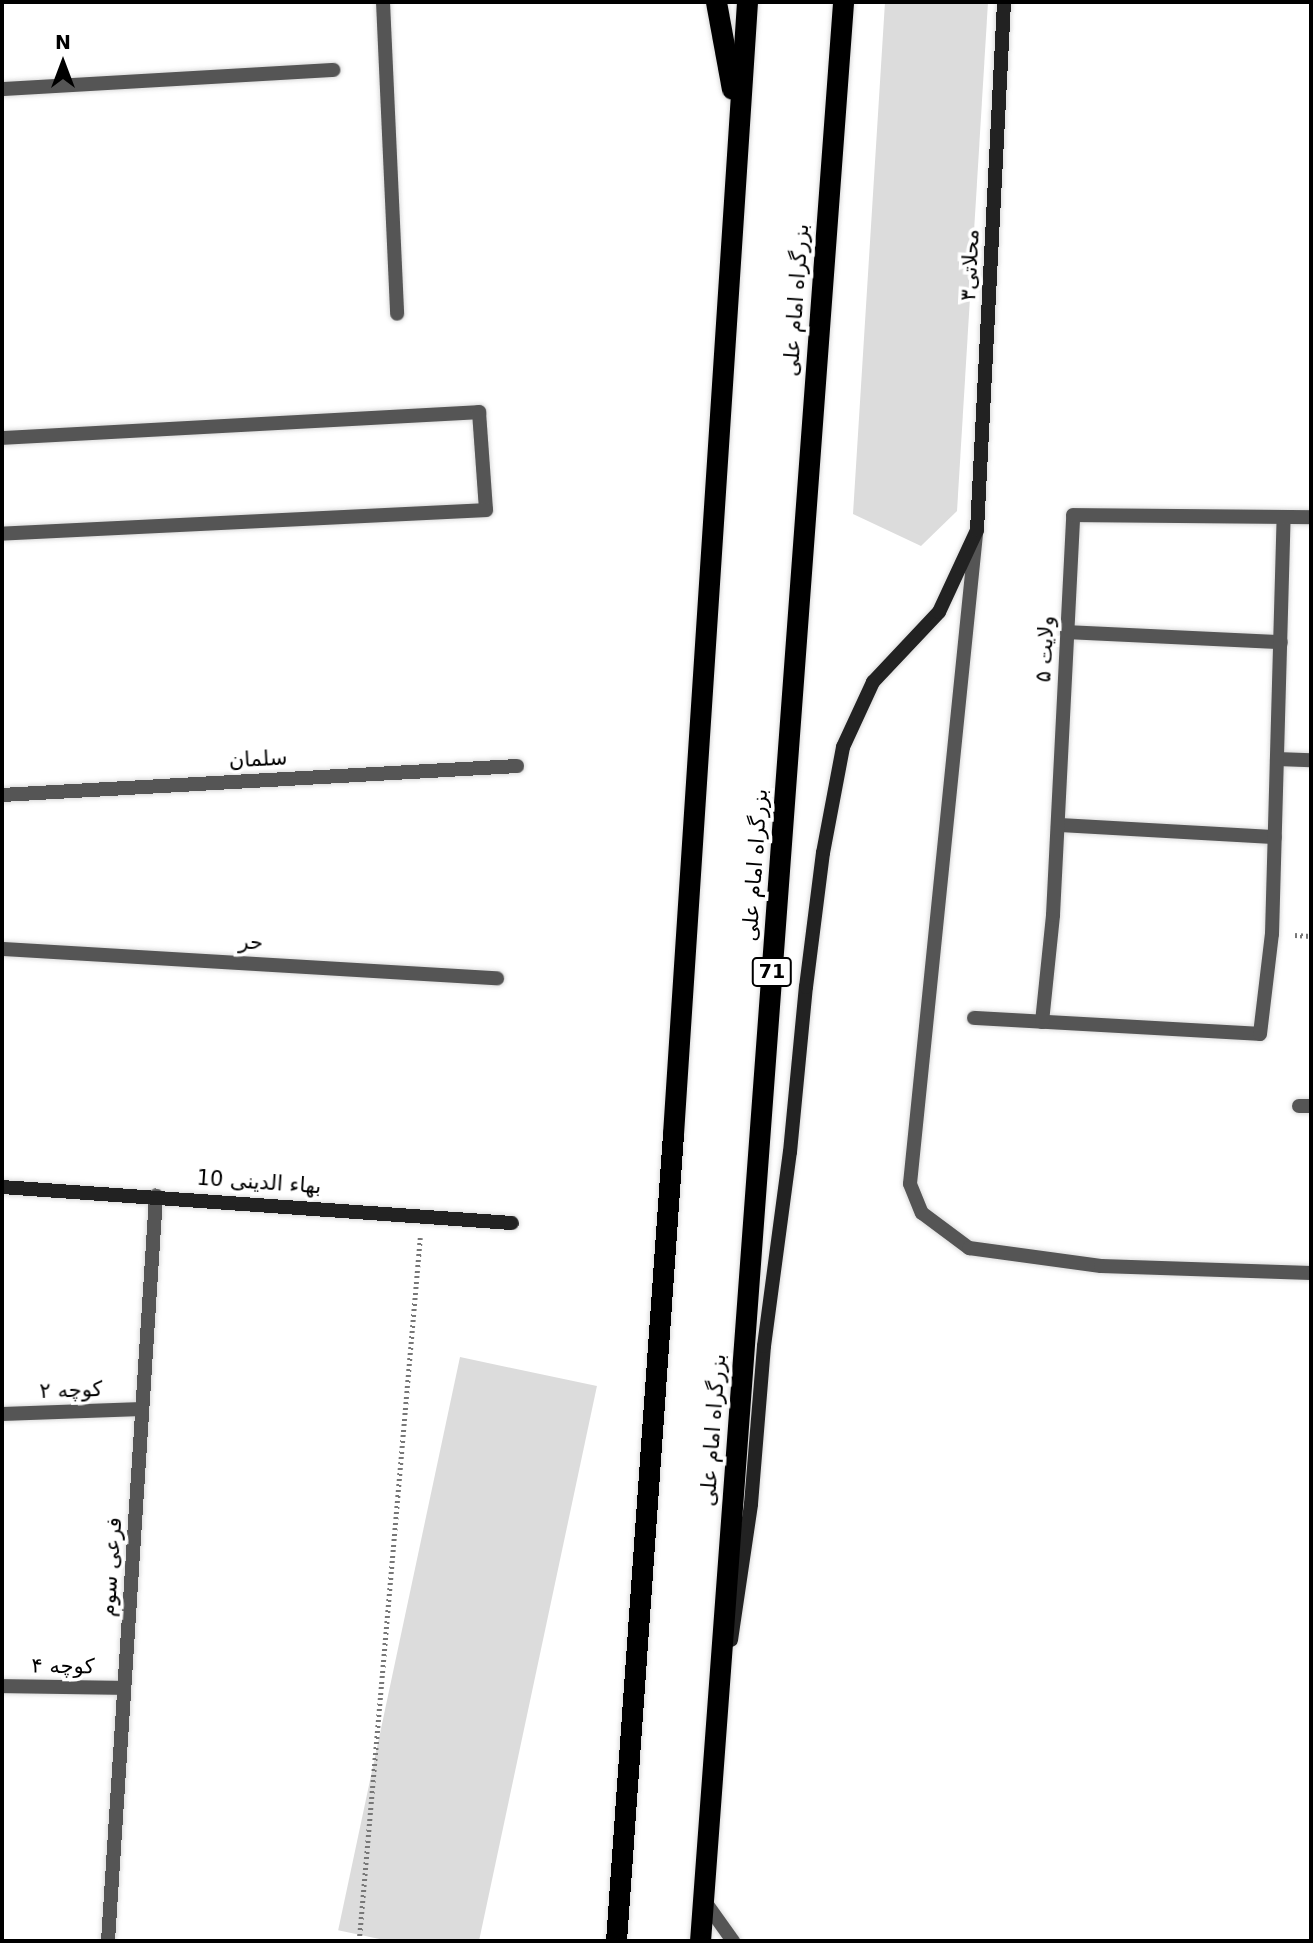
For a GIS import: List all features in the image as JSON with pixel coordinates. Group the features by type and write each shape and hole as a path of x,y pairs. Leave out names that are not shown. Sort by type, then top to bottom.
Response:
{"highway":[{"path":"716,2 737,118"},
{"path":"616,1941 671,1160 737,118 747,2"},
{"name":"بزرگراه امام علی","path":"700,1941 843,2"}],"main road":[{"name":"محلاتی۳","path":"977,530 1004,2"},
{"path":"713,1770 751,1504 764,1346 790,1152 809,960 823,853 843,747 873,682 939,612 977,530"},
{"name":"بهاء الدینی 10","path":"2,1187 512,1223"}],"street":[{"path":"383,2 397,314"},
{"path":"2,89 333,70"},
{"path":"2,438 479,412 486,510 2,534"},
{"name":"ولایت ۵","path":"1042,1022 1053,915 1073,515 1311,517"},
{"path":"974,1018 1260,1034 1272,934 1284,517"},
{"path":"977,530 910,1184 922,1213 969,1248 1101,1266 1311,1272"},
{"path":"1067,632 1281,642"},
{"path":"1277,759 1311,760"},
{"name":"سلمان","path":"2,795 517,766"},
{"path":"1058,825 1275,837"},
{"name":"حر","path":"2,948 497,978"},
{"name":"فرعی سوم","path":"108,1941 156,1196"},
{"name":"کوچه ۲","path":"2,1414 142,1409"},
{"name":"کوچه ۴","path":"2,1686 124,1688"},
{"path":"703,1899 733,1941"}],"path":[{"path":"359,1941 422,1215"}],"shaded area":[{"path":"885,2 988,2 957,511 921,546 853,514"},
{"path":"460,1357 597,1386 479,1941 389,1941 338,1930"}]}
